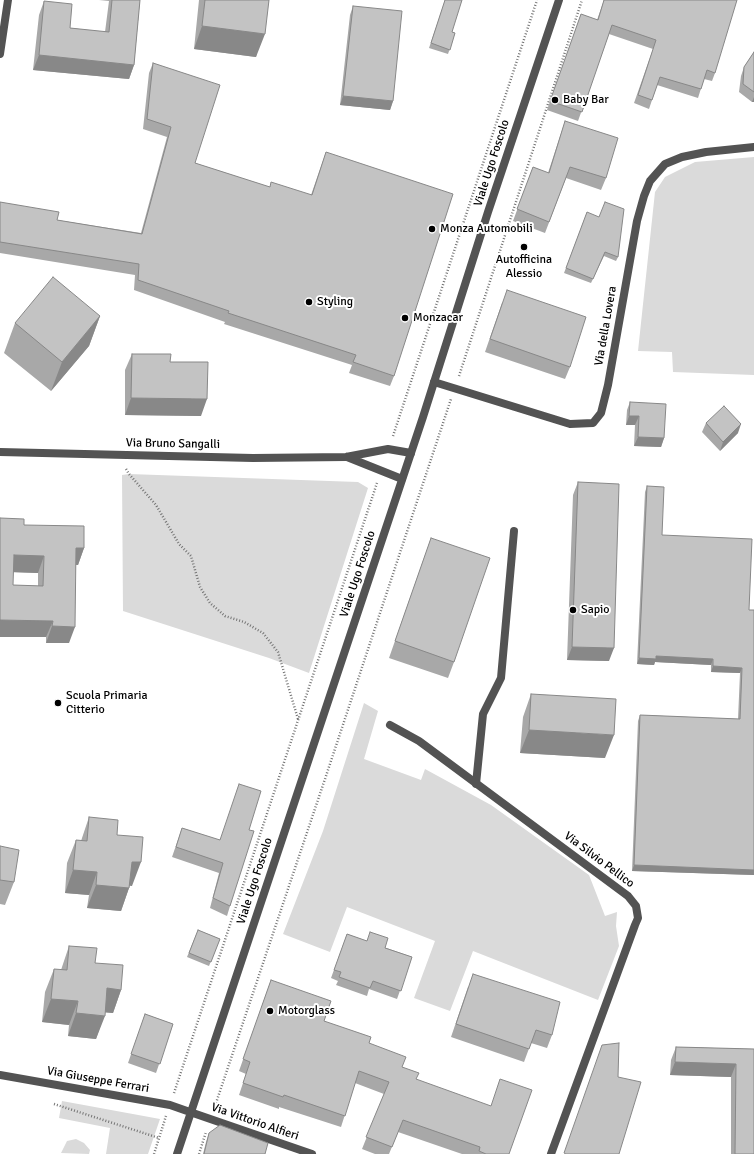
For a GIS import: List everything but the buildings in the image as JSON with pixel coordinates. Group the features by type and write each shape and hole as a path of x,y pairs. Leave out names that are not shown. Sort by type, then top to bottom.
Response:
{"street":[{"path":"0,54 8,0"},
{"name":"Viale Ugo Foscolo","path":"177,1154 411,453 488,212 559,0"},
{"name":"Via della Lovera","path":"434,382 570,424 593,424 602,413 637,221 650,181 665,164 682,157 706,152 754,147"},
{"name":"Via Bruno Sangalli","path":"0,452 253,458 346,457 388,449 411,453"},
{"name":"Via Bruno Sangalli","path":"346,457 402,479"},
{"path":"476,784 483,714 501,678 514,531"},
{"name":"Via Silvio Pellico","path":"390,725 419,741 628,896 636,906 638,918 551,1154"},
{"name":"Via Giuseppe Ferrari","path":"0,1075 170,1105 190,1112"},
{"name":"Via Vittorio Alfieri","path":"190,1112 312,1154"}],"path":[{"path":"388,449 537,0"},
{"path":"199,1154 321,791 582,0"},
{"path":"118,455 129,474 156,505 179,544 191,556 200,587 210,603 225,616 244,622 263,633 278,652 298,720"},
{"path":"154,1154 381,470"},
{"path":"54,1104 159,1138"}],"shaded area":[{"path":"754,157 754,375 673,372 672,352 638,351 655,192 665,177 695,162"},
{"path":"129,474 358,482 368,488 309,673 269,658 123,611 122,475"},
{"path":"364,703 378,711 364,759 421,780 425,769 491,805 589,875 605,916 617,912 616,926 619,946 598,1000 473,951 450,1011 414,998 435,941 347,907 330,952 283,934 323,831"},
{"path":"62,1101 160,1119 148,1154 106,1154 110,1128 59,1118"},
{"path":"76,1139 84,1143 90,1150 89,1154 61,1153 67,1141"}],"place":[{"name":"Baby Bar","path":"555,100"},
{"name":"Monza Automobili","path":"432,229"},
{"name":"Autofficina Alessio","path":"524,247"},
{"name":"Styling","path":"309,302"},
{"name":"Monzacar","path":"405,318"},
{"name":"Sapio","path":"573,610"},
{"name":"Scuola Primaria Citterio","path":"58,703"},
{"name":"Motorglass","path":"270,1011"}]}
